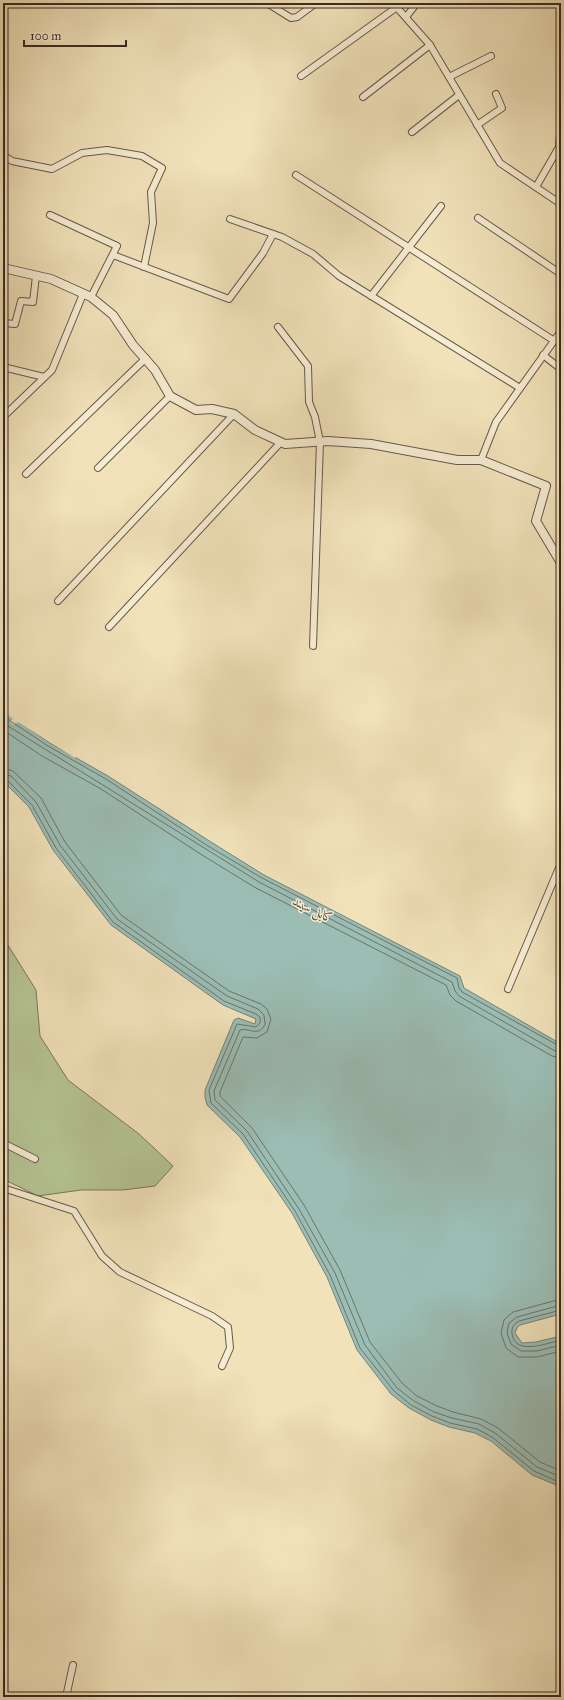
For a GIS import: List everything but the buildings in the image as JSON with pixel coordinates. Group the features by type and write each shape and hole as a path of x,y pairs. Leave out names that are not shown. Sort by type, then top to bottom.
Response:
{"street":[{"path":"267,3 291,18 297,17 316,3"},
{"path":"406,17 417,3"},
{"path":"301,76 395,5 430,45 500,163 561,204"},
{"path":"363,97 430,45"},
{"path":"449,77 491,56"},
{"path":"477,124 502,108 496,94"},
{"path":"412,132 459,95"},
{"path":"536,187 559,147 561,123"},
{"path":"3,155 12,161 52,169 82,153 107,150 142,156 162,168 151,192 153,224 144,267"},
{"path":"296,175 553,340"},
{"path":"371,296 441,206"},
{"path":"3,416 52,370 87,295 113,255 117,246 50,215"},
{"path":"478,218 561,274"},
{"path":"230,219 273,234 312,254 339,276 520,388"},
{"path":"113,255 229,299 263,253 273,234"},
{"path":"3,268 51,279 87,295 113,315 133,345 155,370 170,396 196,410 212,409 234,414 255,430 285,444 320,442 372,444 457,460 482,460 546,486 536,521 561,563"},
{"path":"3,323 15,324 22,301 33,302 36,276"},
{"path":"278,327 308,366 309,402 315,416 320,442 313,646"},
{"path":"482,460 496,422 553,340 561,331"},
{"path":"543,355 561,370"},
{"path":"26,474 146,358"},
{"path":"3,367 44,377"},
{"path":"98,468 170,396"},
{"path":"58,601 234,414"},
{"path":"109,627 281,442"},
{"path":"508,989 561,863"},
{"path":"3,1143 35,1159"},
{"path":"3,1188 74,1211 102,1256 120,1272 212,1316 228,1327 230,1348 222,1366"},
{"path":"66,1697 73,1665"}],"green space":[{"path":"3,941 6,942 36,990 40,1036 68,1080 139,1134 173,1166 155,1186 123,1190 81,1190 38,1196 3,1179"}],"water":[{"name":"کابل سيند","path":"3,711 50,743 108,776 264,875 460,976 464,988 561,1044 561,1314 520,1325 515,1333 522,1343 536,1342 561,1336 561,1487 532,1475 491,1441 475,1433 449,1427 431,1420 409,1408 391,1394 357,1350 327,1277 292,1213 240,1137 207,1105 205,1090 234,1020 238,1018 255,1024 256,1019 223,1005 111,925 53,850 29,807 3,781"}],"pier":[{"path":"3,709 76,756 75,758 18,722 13,725 10,721 13,719 3,711"}]}
